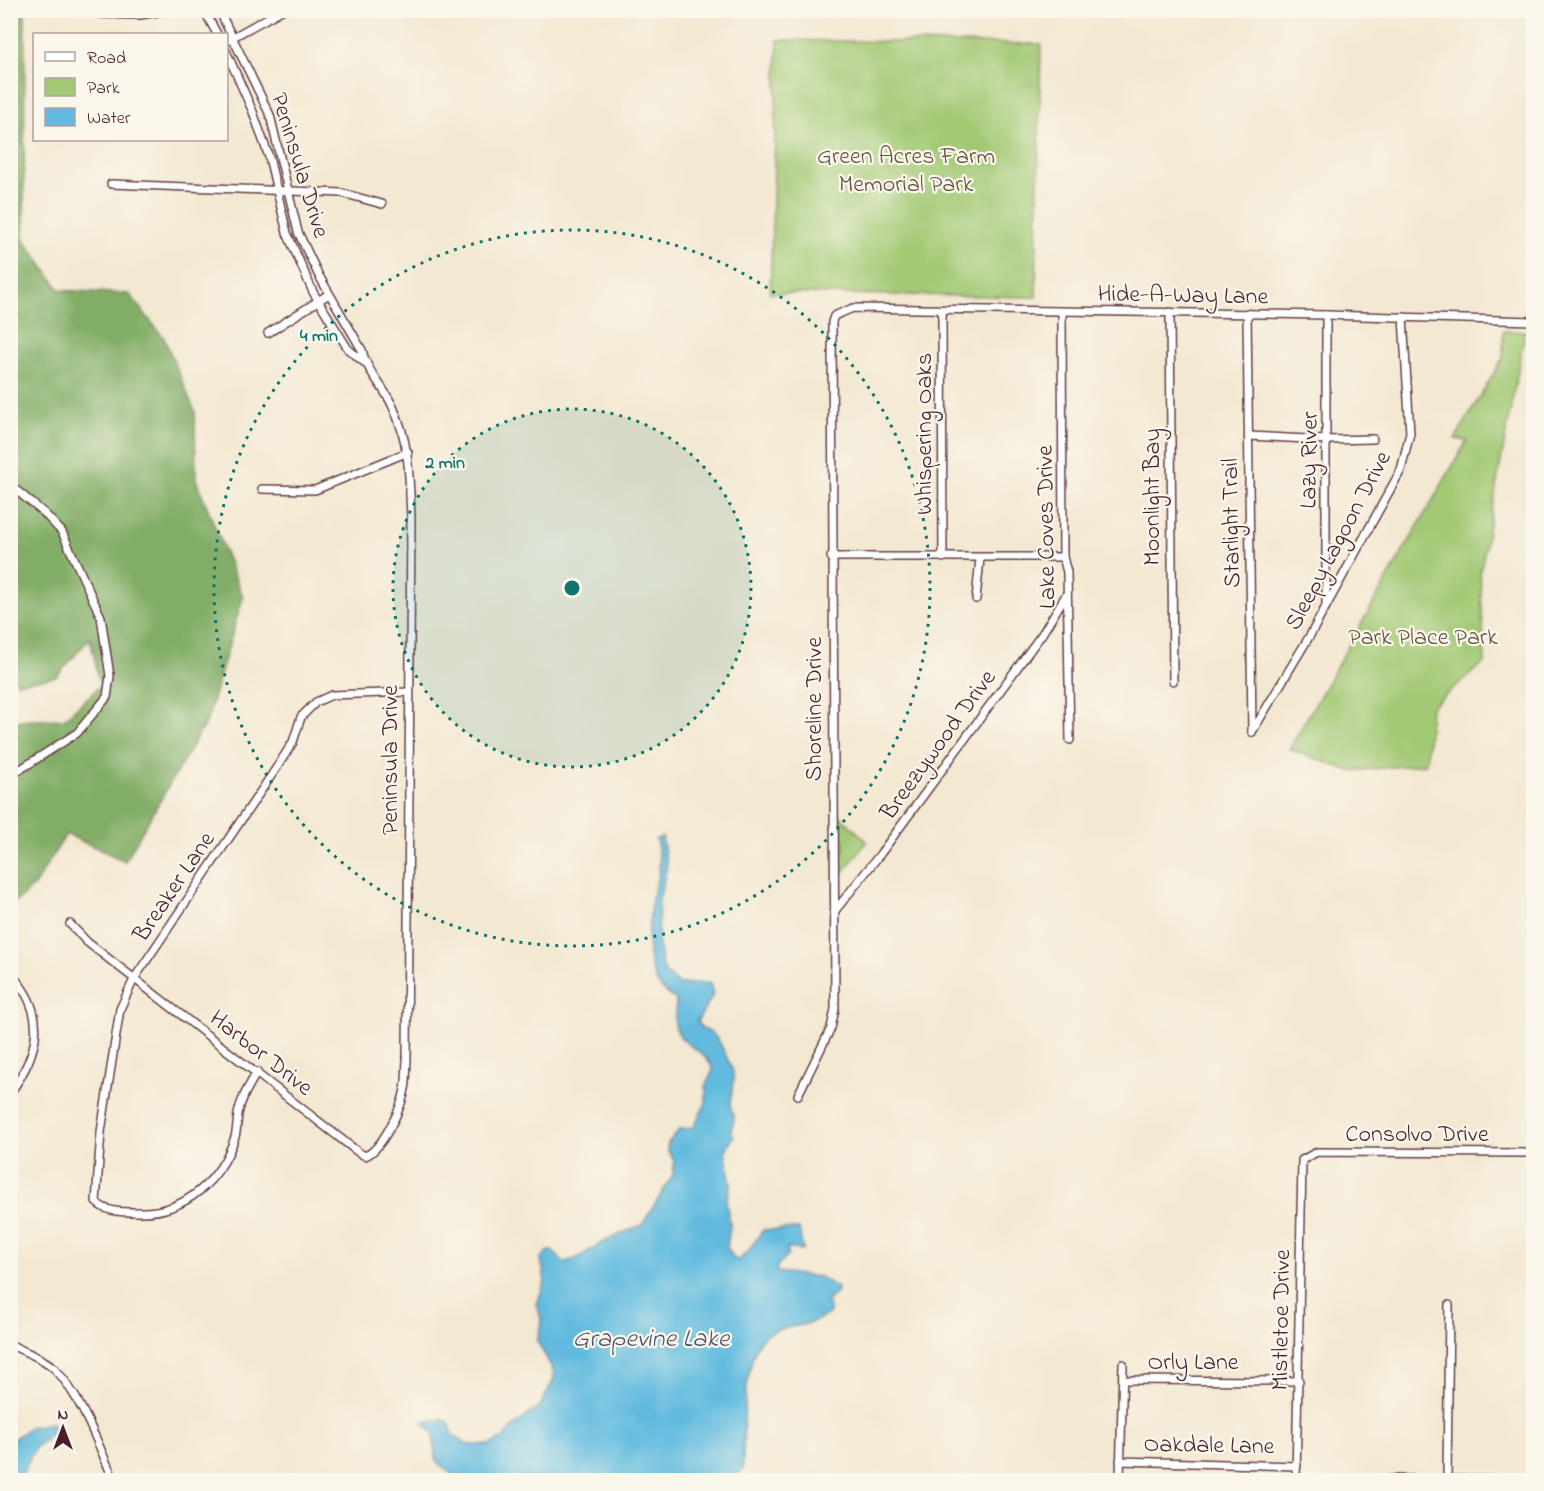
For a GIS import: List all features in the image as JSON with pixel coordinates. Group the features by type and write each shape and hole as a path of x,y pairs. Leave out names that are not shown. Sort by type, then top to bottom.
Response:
{"street":[{"path":"100,14 140,15 169,10"},
{"path":"204,10 216,33"},
{"name":"Peninsula Drive","path":"219,10 228,33"},
{"path":"230,39 282,10"},
{"name":"Peninsula Drive","path":"230,39 270,115 298,232 328,294 362,350 364,362"},
{"name":"Peninsula Drive","path":"228,56 253,112 269,157 275,192 287,232 319,302 348,349 364,362 392,405 408,452 411,517 405,1090 390,1126 378,1147 365,1156"},
{"path":"111,184 354,194 382,204"},
{"path":"268,333 319,302 328,294"},
{"name":"Hide-A-Way Lane","path":"834,316 850,308 1248,313 1533,321"},
{"name":"Whispering Oaks","path":"942,310 943,558"},
{"name":"Lake Coves Drive","path":"1062,312 1063,557 1067,572 1070,740"},
{"name":"Moonlight Bay","path":"1170,312 1173,681"},
{"name":"Starlight Trail","path":"1248,313 1252,732"},
{"name":"Lazy River","path":"1326,315 1326,606"},
{"name":"Shoreline Drive","path":"798,1095 834,1020 831,557 832,322 834,316"},
{"name":"Sleepy Lagoon Drive","path":"1252,732 1326,606 1401,470 1410,433 1403,317"},
{"path":"1249,436 1327,440 1372,439"},
{"path":"262,489 315,490 408,452"},
{"path":"10,485 44,513 62,532 101,617 110,676 106,697 77,733 10,776"},
{"path":"831,557 1063,557"},
{"path":"976,599 980,558"},
{"name":"Breezywood Drive","path":"834,912 881,854 1042,634 1066,595"},
{"name":"Breaker Lane","path":"257,1072 245,1092 235,1137 208,1185 182,1204 152,1212 120,1212 101,1208 96,1202 100,1136 120,1009 134,979 279,764 293,742 301,717 309,708 332,695 409,692"},
{"name":"Harbor Drive","path":"70,924 87,942 134,979 365,1156"},
{"path":"10,973 29,1003 35,1019 37,1036 31,1062 10,1093"},
{"name":"Consolvo Drive","path":"1302,1160 1317,1152 1533,1153"},
{"name":"Mistletoe Drive","path":"1296,1480 1302,1160"},
{"path":"1447,1479 1449,1305"},
{"path":"10,1344 48,1364 61,1376 83,1414 114,1480"},
{"path":"1120,1480 1123,1364"},
{"name":"Orly Lane","path":"1122,1380 1299,1382"},
{"name":"Oakdale Lane","path":"1120,1461 1297,1466"},
{"path":"1391,1479 1533,1480"}],"green space":[{"path":"25,10 24,239 60,290 129,294 164,338 195,412 196,479 243,597 207,720 125,861 66,834 34,886 11,906 11,721 64,719 100,686 90,638 56,677 17,683 11,671 10,11"},
{"name":"Green Acres Farm Memorial Park","path":"778,40 1041,44 1036,297 770,293"},
{"name":"Park Place Park","path":"1503,331 1525,331 1480,574 1485,662 1431,707 1426,764 1350,771 1289,749 1467,441 1455,439 1503,358"},
{"path":"840,816 867,841 840,877"}],"water":[{"name":"Grapevine Lake","path":"662,837 667,866 659,901 658,940 662,965 666,974 680,984 710,983 713,995 697,1022 713,1034 720,1043 734,1078 730,1104 734,1119 731,1131 734,1136 725,1151 731,1184 726,1202 730,1225 727,1248 734,1259 738,1260 748,1251 763,1230 799,1229 803,1250 787,1248 788,1255 778,1265 776,1272 820,1277 837,1288 836,1293 827,1301 830,1313 814,1322 769,1333 760,1341 749,1373 746,1395 743,1469 732,1480 461,1480 438,1461 433,1432 423,1422 443,1419 449,1423 453,1435 468,1445 489,1445 504,1438 513,1427 540,1406 554,1379 553,1370 537,1341 542,1323 537,1304 545,1281 541,1259 548,1251 552,1251 564,1262 576,1259 605,1241 642,1225 673,1175 674,1161 667,1149 668,1143 680,1129 693,1128 706,1103 706,1085 713,1070 705,1057 687,1043 678,1032 675,1021 676,1000 662,989 651,965 648,934 659,867 656,839"},
{"path":"52,1423 56,1431 35,1448 19,1480 11,1480 11,1441 30,1427"}]}
